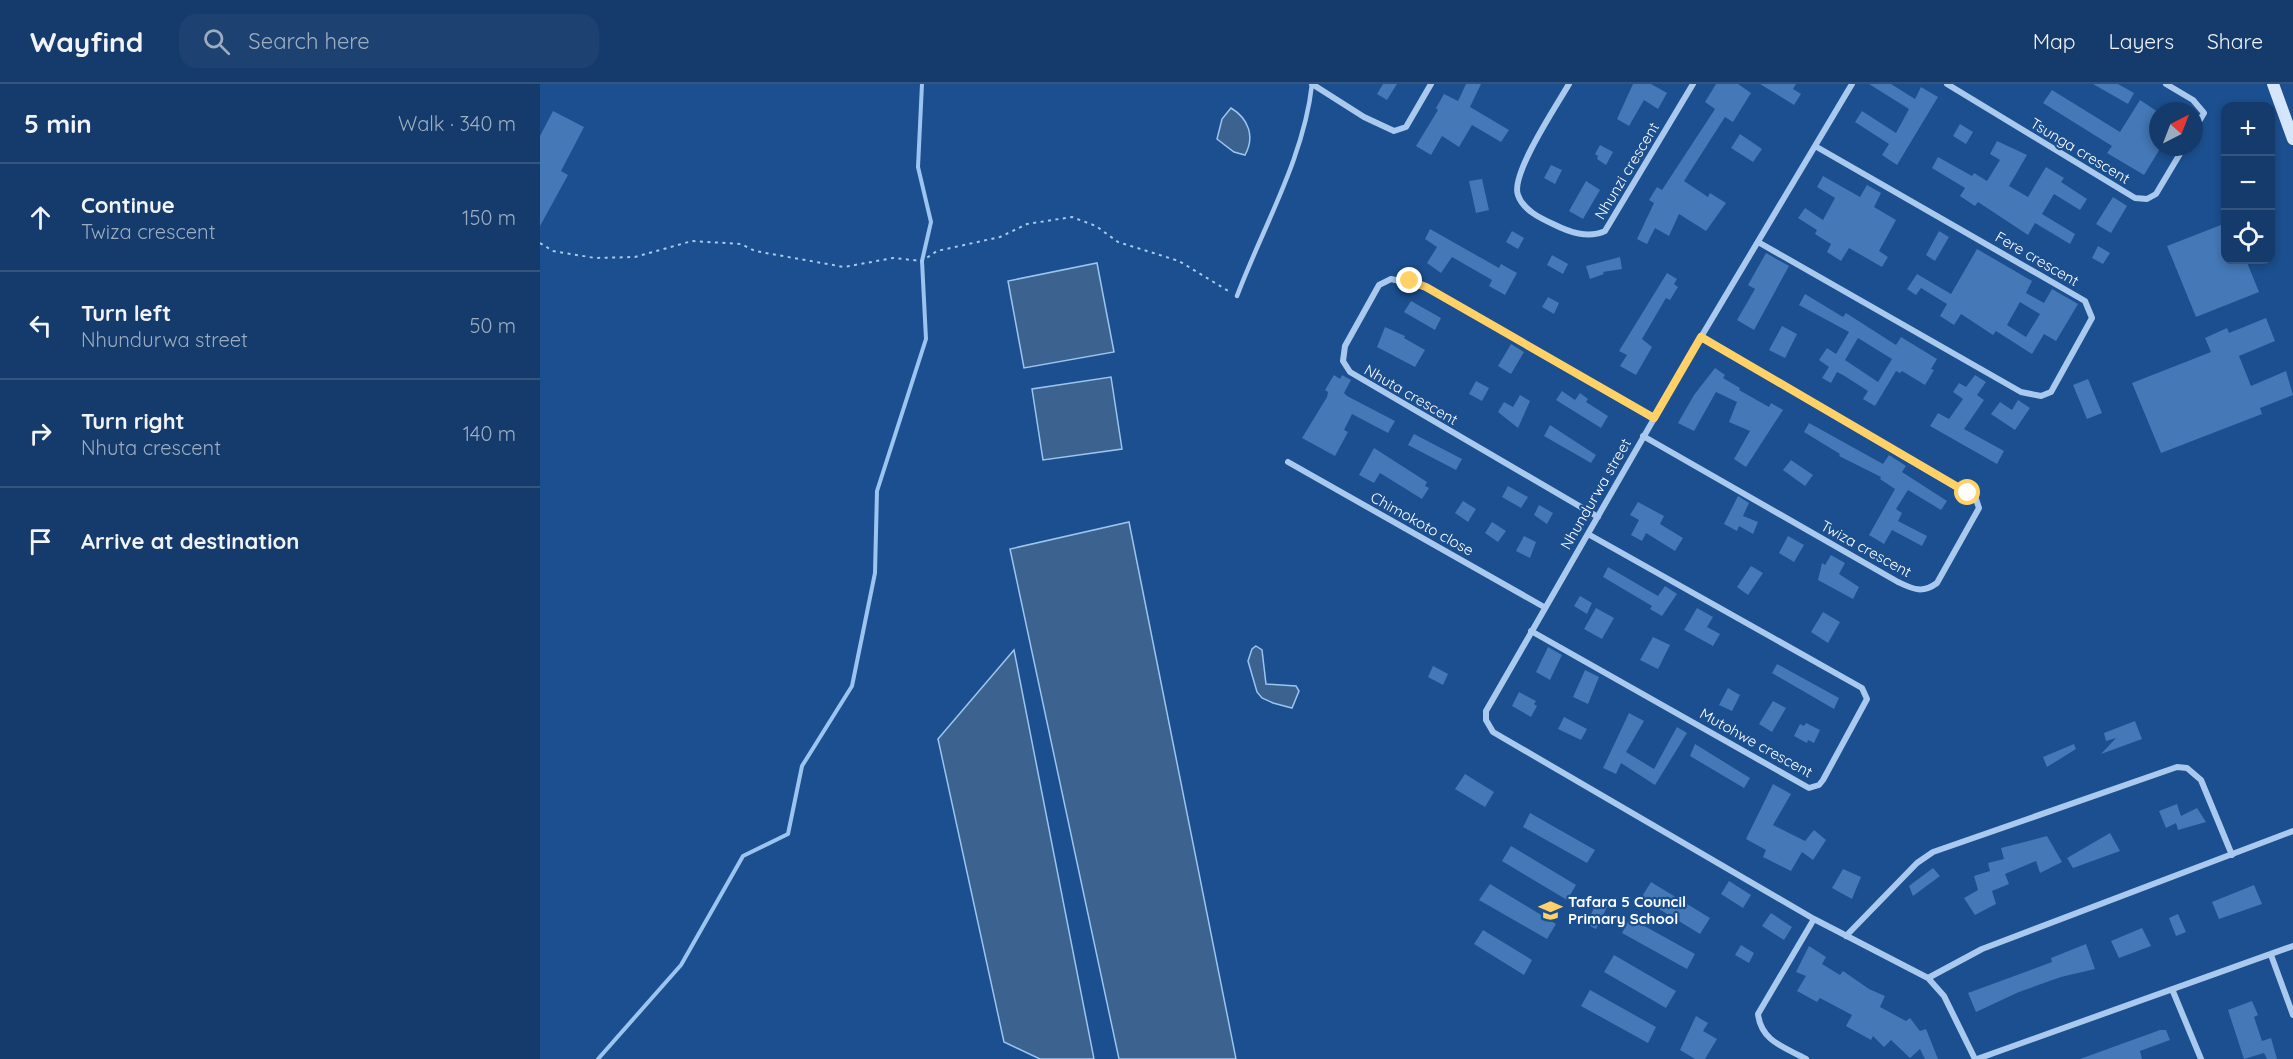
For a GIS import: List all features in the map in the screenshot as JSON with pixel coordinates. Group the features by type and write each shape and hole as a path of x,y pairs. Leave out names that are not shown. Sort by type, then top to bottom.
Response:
{"street":[{"path":"1312,84 1364,117 1394,131 1406,127 1431,84"},
{"name":"Nhunzi crescent","path":"1569,84 1518,173 1518,195 1527,209 1539,218 1567,231 1589,235 1605,231 1693,84"},
{"name":"Nhundurwa street","path":"1814,919 1493,732 1486,720 1486,711 1643,436 1852,84"},
{"name":"Tsunga crescent","path":"1947,84 2134,198 2147,199 2156,194 2179,156"},
{"path":"2166,84 2195,102"},
{"path":"2273,84 2293,139"},
{"name":"Fere crescent","path":"1758,242 2021,392 2041,396 2051,393 2092,318 2085,301 1815,146"},
{"name":"Nhuta crescent","path":"1598,517 1350,372 1343,361 1345,346 1379,285 1391,279 1426,287 1654,418"},
{"name":"Twiza crescent","path":"1643,436 1898,582 1917,590 1929,589 1937,583 1979,508 1976,499 1701,337"},
{"name":"Chimokoto close","path":"1288,462 1544,607"},
{"name":"Mutohwe crescent","path":"1531,631 1809,788 1819,785 1823,780 1867,699 1862,688 1588,534"},
{"path":"1846,936 1917,863 1932,852 2177,767 2187,768 2200,780 2232,855"},
{"path":"1928,978 1982,949 2293,831"},
{"path":"1806,1059 1765,1035 1759,1028 1758,1014 1814,919 1928,978 1944,996 1976,1059 2293,946"},
{"path":"2271,955 2293,1015"},
{"path":"2172,990 2201,1059"}],"lane":[{"path":"1237,296 1281,190 1309,112 1312,84"}],"path":[{"path":"540,243 553,251 590,258 635,257 692,241 741,244 755,251 844,267 893,258 922,261 937,251 1000,237 1027,224 1072,217 1096,226 1118,242 1179,261 1237,296"}],"water":[{"path":"1231,108 1242,117 1250,135 1245,155 1234,152 1217,139 1222,119"},
{"path":"1097,263 1114,352 1024,368 1008,281"},
{"path":"1111,377 1122,449 1043,460 1032,389"},
{"path":"1129,522 1236,1059 1119,1059 1010,549"},
{"path":"1256,646 1262,650 1266,684 1296,686 1299,691 1292,708 1262,698 1257,692 1248,661 1252,649"},
{"path":"1014,650 1094,1059 1040,1059 1004,1042 938,739"}],"building":[{"path":"1383,84 1397,84 1387,100 1377,94"},
{"path":"1466,84 1481,84 1470,107 1509,130 1501,142 1472,125 1459,147 1442,136 1431,155 1416,146 1438,110 1436,108 1444,94 1458,101"},
{"path":"1633,84 1651,84 1667,93 1658,109 1644,100 1629,126 1617,119"},
{"path":"1716,84 1738,84 1751,93 1733,122 1725,117 1684,181 1708,197 1710,193 1726,203 1706,231 1679,214 1669,236 1655,228 1647,244 1637,239 1654,203 1649,200 1657,187 1662,190 1715,109 1705,102"},
{"path":"1760,84 1796,84 1793,89 1801,94 1794,105"},
{"path":"1869,84 1891,84 1915,99 1921,87 1938,97 1897,165 1882,155 1889,144 1855,122 1862,111 1896,133 1909,109"},
{"path":"2093,84 2118,84 2134,93 2128,104"},
{"path":"2052,90 2120,132 2140,100 2149,106 2149,156 2156,156 2144,175 2107,153 2112,146 2043,103"},
{"path":"553,111 584,127 561,171 568,175 540,226 540,136"},
{"path":"1960,124 1973,132 1966,144 1953,136"},
{"path":"1740,134 1762,149 1753,162 1731,148"},
{"path":"1997,141 2027,155 2009,186 2028,197 2046,167 2064,178 2061,182 2087,199 2080,210 2054,194 2042,214 2075,234 2070,244 2035,223 2028,235 1978,202 1975,206 1960,196 1965,188 1932,168 1938,157 1972,176 1974,173 1987,181 2000,160 1990,154"},
{"path":"1600,145 1613,152 1606,165 1597,159 1598,156 1595,154"},
{"path":"1551,165 1562,170 1555,184 1544,178"},
{"path":"1823,176 1860,197 1867,185 1881,193 1874,207 1896,220 1879,251 1888,257 1882,267 1849,248 1841,261 1827,252 1831,244 1815,234 1817,230 1798,218 1805,208 1823,220 1835,198 1817,187"},
{"path":"1482,179 1489,210 1476,213 1469,181"},
{"path":"1586,181 1600,190 1583,219 1569,211"},
{"path":"2113,197 2127,206 2111,233 2096,224"},
{"path":"2221,225 2221,264 2248,264 2259,292 2196,317 2167,246"},
{"path":"1430,229 1499,268 1501,264 1517,273 1505,295 1489,286 1492,280 1452,257 1441,273 1427,263 1437,247 1425,239"},
{"path":"1512,231 1524,238 1518,249 1506,242"},
{"path":"1939,231 1949,237 1935,261 1926,255"},
{"path":"2098,246 2110,253 2103,264 2092,258"},
{"path":"1977,249 2032,281 2026,293 2044,303 2052,289 2078,304 2056,341 2044,334 2032,354 1996,331 1993,335 1961,314 1954,325 1940,316 1947,304 1921,288 1916,295 1907,289 1917,274 1951,294","holes":["2020,302 2040,314 2026,337 2007,325"]},
{"path":"1766,253 1789,266 1754,330 1737,320 1755,289 1748,285"},
{"path":"1552,255 1568,264 1563,274 1547,265"},
{"path":"1620,257 1622,269 1603,272 1604,274 1590,279 1586,266"},
{"path":"1667,273 1677,279 1674,284 1678,287 1670,300 1666,298 1642,339 1652,347 1636,375 1620,366 1627,355 1619,351"},
{"path":"1805,294 1843,317 1846,313 1896,345 1901,337 1937,359 1931,369 1934,370 1925,385 1902,371 1900,373 1896,371 1875,406 1863,399 1868,391 1843,375 1837,372 1831,383 1822,378 1829,367 1819,360 1827,348 1836,354 1849,332 1799,305","holes":["1858,338 1892,359 1878,382 1845,360"]},
{"path":"1548,297 1559,303 1554,314 1542,307"},
{"path":"1411,301 1441,318 1435,330 1404,312"},
{"path":"2266,318 2275,341 2239,356 2251,386 2286,371 2293,395 2260,408 2262,414 2161,453 2132,383 2211,352 2205,338 2227,328 2229,333"},
{"path":"1782,326 1797,334 1785,358 1769,350"},
{"path":"1385,327 1405,336 1404,338 1425,350 1415,367 1377,347"},
{"path":"1511,344 1524,352 1511,374 1498,366"},
{"path":"1715,368 1725,375 1723,378 1740,388 1739,390 1769,407 1771,403 1783,410 1746,467 1734,459 1750,431 1729,422 1737,402 1716,392 1694,431 1678,423 1694,395"},
{"path":"1334,375 1340,379 1342,375 1351,380 1344,393 1347,396 1395,421 1388,433 1352,414 1344,430 1348,432 1335,456 1302,438 1327,397 1328,392 1325,390"},
{"path":"1975,375 1986,382 1977,395 1984,400 1964,429 2004,451 1997,464 1930,426 1938,413 1949,419 1963,399 1953,392 1959,383 1966,387"},
{"path":"2088,379 2102,413 2087,419 2073,385"},
{"path":"1476,381 1489,388 1482,401 1469,394"},
{"path":"1562,391 1575,400 1580,393 1588,399 1586,402 1608,416 1601,428 1556,400"},
{"path":"1520,395 1530,401 1518,428 1498,412 1504,402 1513,407"},
{"path":"2018,400 2030,408 2015,430 1991,414 2000,402 2012,410"},
{"path":"1809,423 1883,464 1889,455 1906,466 1902,472 1947,501 1941,510 1908,490 1896,509 1902,513 1898,521 1927,536 1922,546 1892,530 1884,544 1869,535 1895,489 1880,479 1881,477 1839,456 1840,454 1804,432"},
{"path":"1550,425 1596,455 1591,463 1544,436"},
{"path":"1414,434 1462,459 1456,470 1408,445"},
{"path":"1374,448 1427,482 1425,486 1429,488 1422,499 1380,473 1374,483 1359,475"},
{"path":"1791,460 1813,475 1805,486 1783,470"},
{"path":"1508,486 1528,497 1521,508 1502,497"},
{"path":"1738,496 1749,503 1743,516 1758,522 1753,534 1739,526 1737,531 1724,524"},
{"path":"1463,501 1476,509 1468,522 1455,513"},
{"path":"1638,502 1664,516 1660,524 1683,538 1675,551 1646,533 1642,541 1631,535 1639,520 1630,515"},
{"path":"1539,505 1553,513 1547,524 1534,515"},
{"path":"1492,522 1506,531 1498,542 1485,533"},
{"path":"1524,536 1536,542 1530,558 1516,551"},
{"path":"1788,536 1804,545 1794,562 1779,553"},
{"path":"1831,555 1845,563 1839,574 1859,587 1853,599 1818,580 1822,563 1825,565"},
{"path":"1751,566 1763,573 1748,595 1737,587"},
{"path":"1608,567 1658,596 1665,586 1677,594 1662,616 1650,609 1652,606 1603,577"},
{"path":"1580,596 1592,603 1587,614 1574,606"},
{"path":"1596,608 1614,618 1602,639 1584,629"},
{"path":"1697,608 1713,617 1707,627 1720,634 1713,646 1684,630"},
{"path":"1823,612 1840,622 1828,643 1811,632"},
{"path":"1653,637 1670,645 1658,669 1640,660"},
{"path":"1548,647 1562,655 1550,680 1536,672"},
{"path":"1777,664 1839,698 1834,709 1772,673"},
{"path":"1433,666 1448,674 1443,685 1428,677"},
{"path":"1585,670 1599,677 1588,704 1573,697"},
{"path":"1728,688 1740,695 1732,711 1719,705"},
{"path":"1519,692 1536,701 1534,704 1537,706 1531,717 1512,706"},
{"path":"1773,701 1786,708 1772,732 1759,724"},
{"path":"1629,713 1644,721 1626,752 1654,769 1677,727 1687,733 1655,785 1621,763 1616,774 1603,768"},
{"path":"1564,717 1587,729 1581,740 1558,729"},
{"path":"2135,721 2142,739 2101,754 2116,738 2106,741 2104,733"},
{"path":"1806,723 1820,730 1814,743 1808,740 1807,743 1794,736 1800,724 1804,726"},
{"path":"1695,744 1750,778 1744,788 1690,756"},
{"path":"2074,744 2076,749 2047,767 2043,757"},
{"path":"1465,774 1494,792 1485,807 1455,789"},
{"path":"1773,784 1791,794 1773,825 1805,841 1814,830 1826,840 1813,860 1802,852 1791,871 1763,857 1766,850 1746,839"},
{"path":"2177,804 2181,816 2197,808 2206,822 2178,830 2176,823 2166,828 2159,811"},
{"path":"1530,813 1595,850 1587,863 1523,827"},
{"path":"2110,833 2120,851 2073,868 2067,858"},
{"path":"2047,836 2062,862 2040,873 2036,861 2005,874 2009,884 1992,891 1996,904 1975,915 1964,898 1978,890 1974,876 1990,871 1988,863 2004,859 2001,848"},
{"path":"1511,846 1576,885 1567,900 1502,861"},
{"path":"1933,868 1940,876 1913,896 1909,886"},
{"path":"1843,869 1861,877 1852,899 1832,888"},
{"path":"1729,881 1751,895 1743,908 1721,894"},
{"path":"1651,882 1710,918 1700,934 1641,898"},
{"path":"1490,884 1556,924 1547,939 1479,900"},
{"path":"2254,885 2262,904 2219,919 2212,902"},
{"path":"1599,898 1609,903 1596,929 1586,924"},
{"path":"1771,913 1792,927 1784,940 1762,926"},
{"path":"2178,914 2186,932 2176,936 2169,918"},
{"path":"1630,918 1695,954 1687,969 1622,933"},
{"path":"2142,928 2151,946 2119,958 2111,941"},
{"path":"1483,930 1532,960 1524,975 1474,944"},
{"path":"2086,944 2095,969 2061,977 2019,992 1976,1012 1968,993 2052,962 2051,958"},
{"path":"1741,945 1754,953 1749,963 1735,955"},
{"path":"1809,946 1826,957 1822,964 1840,975 1843,971 1869,989 1885,996 1880,1007 1906,1021 1910,1018 1920,1031 1926,1029 1938,1059 1925,1059 1920,1049 1910,1058 1891,1040 1884,1047 1873,1036 1871,1040 1846,1026 1852,1015 1820,998 1817,1002 1797,991 1806,976 1796,972"},
{"path":"1614,955 1676,991 1666,1008 1604,972"},
{"path":"1590,990 1656,1027 1648,1043 1581,1006"},
{"path":"2252,1001 2258,1015 2254,1017 2262,1041 2271,1038 2277,1059 2267,1059 2264,1053 2244,1059 2228,1010"},
{"path":"1696,1016 1708,1023 1703,1031 1717,1039 1705,1059 1695,1059 1680,1050"},
{"path":"2160,1030 2166,1030 2170,1040 2140,1051 2142,1059 2080,1059"}],"waterway":[{"path":"598,1059 681,965 743,856 788,834 802,766 852,686 875,573 877,491 926,339 922,261 931,222 918,167 922,84"}],"place":[{"name":"Tafara 5 Council Primary School","path":"1550,911"}],"route":[{"path":"1410,281 1426,287 1654,418 1701,337 1968,493"}]}
